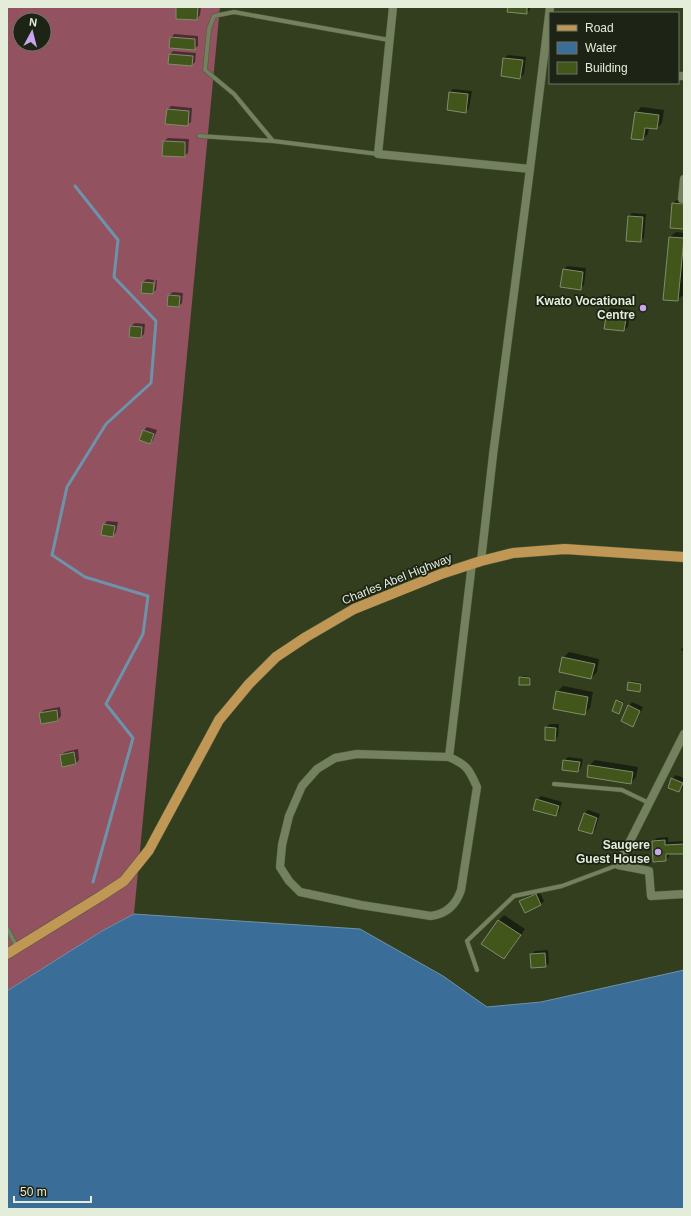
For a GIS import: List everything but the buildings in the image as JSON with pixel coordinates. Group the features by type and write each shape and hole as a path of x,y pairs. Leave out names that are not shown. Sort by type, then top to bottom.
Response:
{"main road":[{"name":"Charles Abel Highway","path":"7,954 124,881 149,850 219,720 248,684 276,657 306,637 354,609 441,574 477,562 513,553 565,549 684,557"}],"street":[{"path":"393,7 378,154 530,169"},
{"path":"449,756 493,455 530,169 547,65 549,26"},
{"path":"682,199 684,179"},
{"path":"684,734 618,865 649,871 651,896 684,894"},
{"path":"357,754 449,756 461,762 470,772 477,787 461,890 458,900 452,907 439,915 431,916 361,905 300,892 289,881 280,868 282,844 289,816 302,786 317,769 335,758 357,754"}],"lane":[{"path":"273,141 234,94 205,70 209,29 214,16 234,12 389,40"},
{"path":"199,136 273,141 378,154"},
{"path":"554,784 622,790 649,803"},
{"path":"477,970 466,941 514,896 562,886 618,865"},
{"path":"7,928 18,948"}],"shaded area":[{"path":"7,7 220,7 134,914 102,931 7,991"}],"water":[{"path":"134,914 360,929 443,976 487,1007 541,1002 684,970 684,1209 7,1209 7,991 102,931"}],"waterway":[{"path":"75,186 118,240 114,277 156,321 151,383 106,424 67,487 52,555 85,577 148,596 143,634 106,704 133,738 93,882"}],"place":[{"name":"Kwato Vocational Centre","path":"643,308"},
{"name":"Saugere Guest House","path":"658,852"}]}
